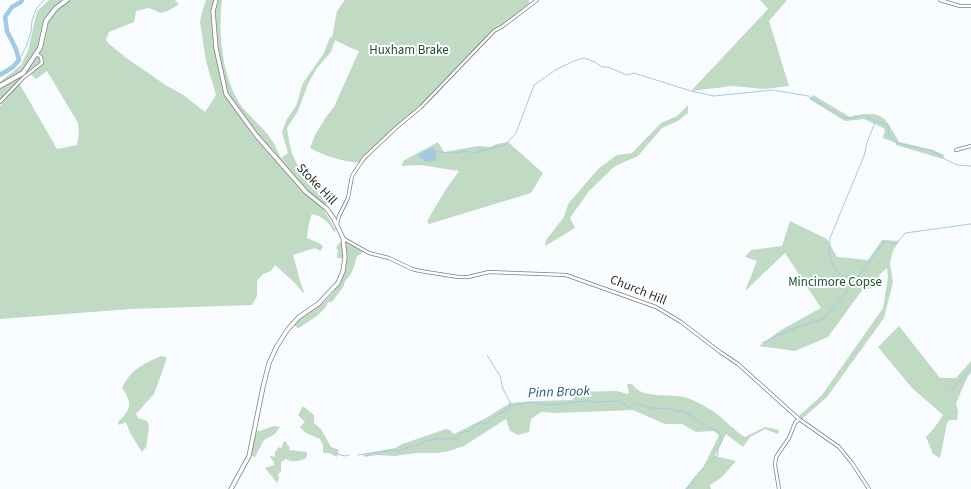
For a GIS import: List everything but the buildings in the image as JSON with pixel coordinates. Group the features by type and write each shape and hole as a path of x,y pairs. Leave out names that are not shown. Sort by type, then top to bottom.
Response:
{"main road":[{"path":"0,86 23,73 37,54 42,41 46,21 56,8 67,0"}],"street":[{"name":"Stoke Hill","path":"216,0 213,11 216,48 226,94 256,135 306,192 336,218 336,225 343,238 344,257 343,271 338,283 318,304 299,317 276,346 269,363 248,456 231,489"},
{"path":"336,218 348,198 352,176 364,158 420,108 494,31 503,26 537,0"},
{"path":"940,0 960,6 971,6"},
{"path":"0,102 24,78 42,63 42,57 37,54"},
{"path":"956,150 971,146"},
{"name":"Church Hill","path":"343,238 369,253 388,258 420,271 458,277 489,272 566,275 656,307 676,319 738,364 799,420 839,448 852,462 869,489"},
{"path":"779,489 775,465 776,458 789,438 795,424 799,420"}],"green space":[{"name":"Huxham Brake","path":"49,0 175,0 179,4 170,10 161,13 149,8 136,11 134,22 109,32 106,39 108,43 125,57 167,86 182,94 205,112 216,95 206,61 200,22 206,0 222,0 222,51 232,88 240,104 267,134 281,158 288,153 282,132 287,119 296,106 303,83 324,53 330,37 332,38 337,11 345,0 529,0 529,4 494,32 433,98 380,143 363,163 349,162 323,154 310,148 315,135 334,107 359,51 335,40 331,52 317,68 308,84 298,111 287,128 292,154 305,177 325,199 327,203 323,209 336,230 334,232 325,220 312,214 307,238 321,244 323,247 320,251 315,248 293,255 304,292 303,293 295,283 275,265 271,271 263,274 257,281 257,296 252,305 131,309 0,319 0,106 18,84 0,102 0,82 21,65 28,51 37,11","holes":["47,71 78,123 79,134 77,145 57,149 19,83 28,75 28,72 36,79"]},
{"path":"760,0 787,0 769,21 789,86 764,89 733,86 691,91 768,9"},
{"path":"813,95 850,117 864,114 879,116 888,123 899,142 933,150 944,155 943,159 896,145 896,143 883,138 885,129 864,119 845,121 809,99"},
{"path":"688,105 688,113 678,121 662,128 638,156 615,166 589,191 570,218 575,228 545,246 546,240 564,217 568,204 599,168 617,155 632,153 661,123 677,116"},
{"path":"438,142 444,152 479,146 490,147 508,142 543,173 531,193 429,224 427,221 446,189 459,171 420,165 402,166 403,161"},
{"name":"Mincimore Copse","path":"790,221 827,239 837,257 868,260 882,240 899,241 893,251 890,263 893,282 884,318 827,397 802,419 799,416 822,395 883,308 888,277 887,268 880,274 874,288 863,289 828,337 795,351 759,346 781,330 821,308 785,253 745,291 757,261 745,257 751,250 782,246"},
{"path":"346,239 363,248 362,253 357,256 351,273 345,281 344,286 332,302 328,302 319,314 298,329 294,324 325,301 338,286 346,259 337,258 338,250 336,248 340,242 343,243"},
{"path":"899,326 940,378 956,378 971,361 971,373 968,376 956,403 958,412 957,420 950,420 947,423 940,458 933,454 926,437 943,415 912,388 878,347"},
{"path":"161,356 166,357 166,361 154,394 136,414 138,418 147,421 149,426 146,449 145,448 142,452 130,433 126,422 119,425 118,422 126,414 129,406 128,398 122,388 129,376 138,368"},
{"path":"627,384 632,384 643,393 680,396 694,401 714,412 745,437 765,427 779,430 778,434 765,429 750,437 743,447 726,434 715,456 736,461 722,477 710,485 711,489 685,489 703,468 719,435 713,431 696,432 682,424 665,424 633,410 557,413 541,412 531,419 529,432 518,435 510,431 506,419 464,446 449,451 395,456 377,455 364,457 363,454 395,448 402,444 446,429 450,430 454,434 486,418 510,403 573,400 575,392 617,391 627,394 629,393"},
{"path":"303,406 314,415 314,423 321,429 331,447 339,450 337,457 329,453 323,453 323,445 320,439 306,433 300,427 305,422 298,415"},
{"path":"274,426 280,427 275,434 264,440 255,457 251,456 250,453 256,431"},
{"path":"285,441 290,448 289,450 307,452 307,456 305,459 301,460 293,461 286,459 281,462 281,472 278,474 279,478 277,483 265,468 274,465 274,462 270,457 275,457 275,452 279,447 282,448"}],"water":[{"path":"433,147 436,152 436,160 427,162 417,155"}],"waterway":[{"path":"0,75 13,67 19,60 16,49 7,31 5,17 12,7 22,0"},
{"path":"19,60 26,47 36,9 44,0"},
{"path":"436,152 456,153 465,151 474,153 505,145 516,133 534,85 557,69 584,58 595,62 602,67 608,67 627,75 634,73 691,91 714,96 773,90 808,96 844,118 853,118 864,115 875,121 888,125 889,135 897,143 933,151 957,165 971,166"},
{"path":"849,288 834,267 829,254 830,238 864,156 875,122"},
{"path":"762,343 792,329 823,319 845,294 885,241 896,244 905,233 971,224"},
{"path":"487,355 500,376 503,389 510,402 510,407"},
{"path":"949,393 971,368"},
{"name":"Pinn Brook","path":"358,455 393,450 400,451 410,446 417,446 425,441 442,438 446,440 448,438 457,439 461,433 472,430 472,427 479,424 486,424 491,419 514,405 530,402 550,405 585,401 618,401 623,402 628,408 636,403 651,408 672,409 676,412 683,410 685,414 688,414 706,426 718,431 722,440 718,448 718,455 701,470 687,489"},
{"name":"Pinn Brook","path":"337,454 345,456 349,455"}]}
